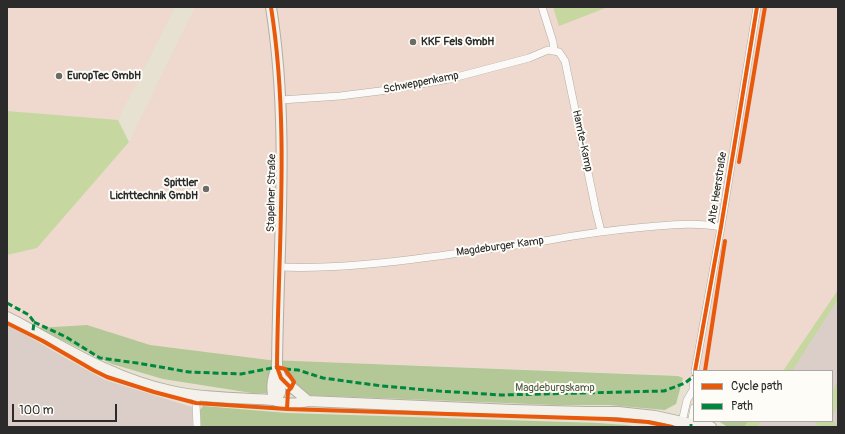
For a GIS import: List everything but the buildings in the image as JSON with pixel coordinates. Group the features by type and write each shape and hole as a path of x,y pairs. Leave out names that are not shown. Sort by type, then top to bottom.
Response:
{"street":[{"name":"Stapelner Straße","path":"271,7 275,31 280,100 281,199 277,367 273,378 272,390 274,400"},
{"name":"Hamte-Kamp","path":"542,7 556,52 564,61 601,231"},
{"name":"Alte Heerstraße","path":"695,370 721,227 757,7"},
{"name":"Schweppenkamp","path":"280,100 340,96 380,91 449,79 529,58 548,50 556,52"},
{"name":"Magdeburger Kamp","path":"279,267 358,265 507,246 601,231 678,224 721,227"},
{"path":"7,317 98,366 143,383 197,396 274,400 282,404 294,404 308,401 520,410 618,412 655,416 689,424 699,422 711,427"},
{"name":"Stapelner Straße","path":"277,367 281,378"},
{"path":"274,400 280,393 281,378"},
{"path":"281,378 308,401"},
{"path":"689,424 687,400 693,393"},
{"path":"197,396 197,427"},
{"path":"689,424 693,411"}],"shaded area":[{"name":"EuropTec GmbH","path":"7,7 175,7 118,120 7,111"},
{"path":"195,7 838,7 838,296 785,370 693,370 693,384 678,375 269,360 150,345 87,325 37,328 7,312 7,255 37,248 129,142"},
{"path":"838,296 838,427 744,427 747,422 833,422 833,370 785,370"},
{"path":"7,325 105,380 192,407 193,427 7,427"}],"green space":[{"path":"553,7 608,7 559,26"},
{"path":"7,111 118,120 129,142 37,248 7,255"},
{"path":"838,290 838,299 793,370 784,370"},
{"name":"Magdeburgskamp","path":"87,325 150,345 269,360 678,376 683,378 676,404 665,410 609,405 556,405 252,393 163,379 112,364 37,328"},
{"path":"838,382 838,403 833,416 833,390"},
{"path":"203,406 287,413 597,423 640,427 201,427 200,410"},
{"path":"720,422 747,422 744,427 728,427"},
{"path":"747,422 760,422 758,427 744,427"},
{"path":"815,422 833,422 838,425 838,427 821,427"}],"marked path":[{"path":"7,303 29,315 34,322 33,331"},
{"path":"34,322 66,337 100,358 189,372 241,374 277,367 281,368"},
{"path":"285,369 298,370 323,378 382,386 501,395 664,391 685,383 693,377"}],"cycle path":[{"path":"271,7 277,52 282,142 277,367 281,378 291,388"},
{"path":"695,370 721,227 757,7"},
{"path":"739,162 765,7"},
{"path":"705,370 725,241"},
{"path":"7,323 43,341 107,377 154,392 196,403 287,409 608,419 648,422 672,427"},
{"path":"277,367 285,369 294,382 288,391 287,409"}],"place":[{"name":"KKF Fels GmbH","path":"413,42"},
{"name":"EuropTec GmbH","path":"59,76"},
{"name":"Spittler Lichttechnik GmbH","path":"206,189"}]}
